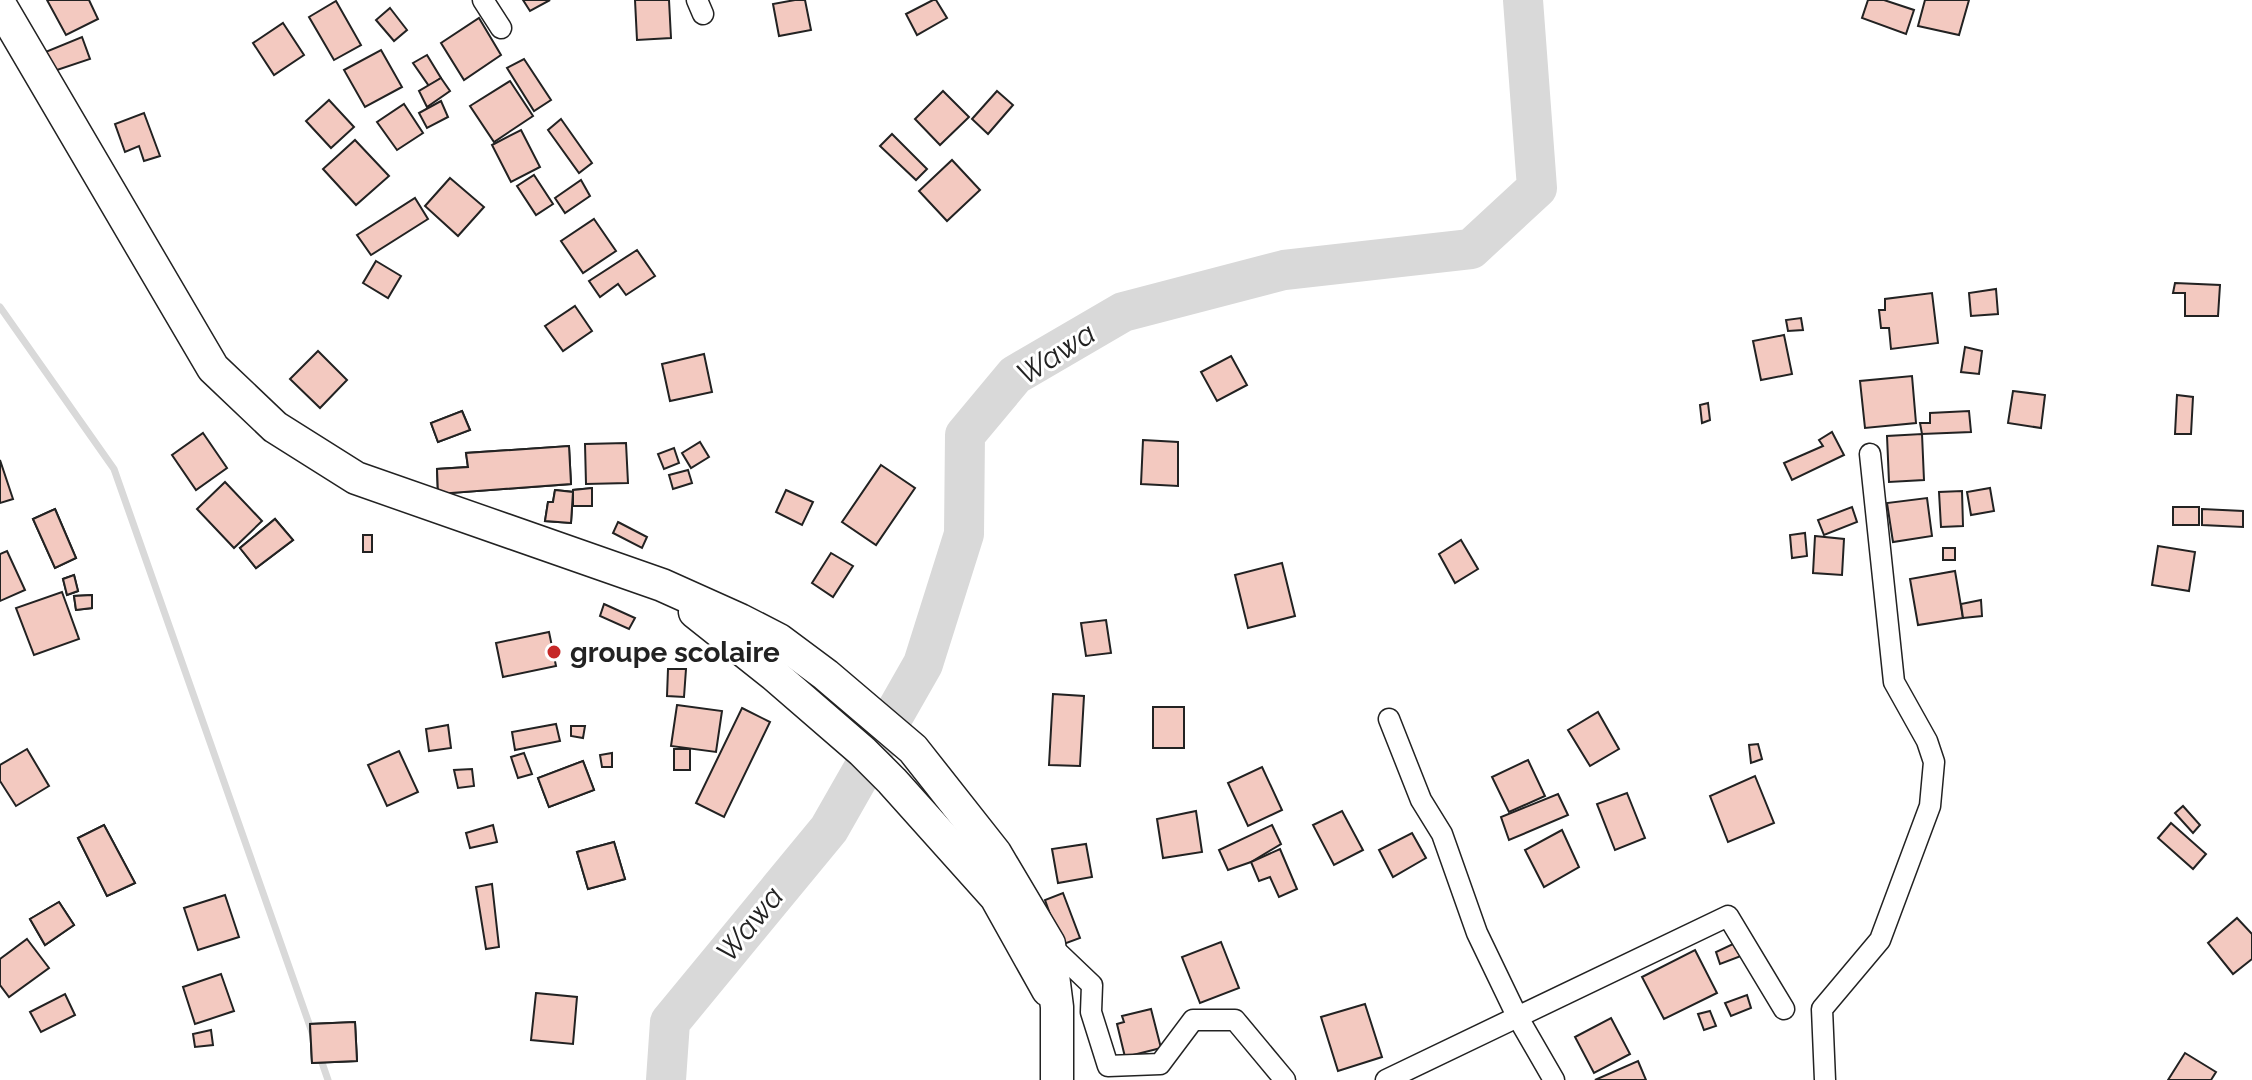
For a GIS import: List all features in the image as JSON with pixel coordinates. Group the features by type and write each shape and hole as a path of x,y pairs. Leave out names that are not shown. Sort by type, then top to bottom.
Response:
{"main road":[{"path":"0,5 213,368 275,427 356,478 662,585 779,640 826,675 913,749 995,853 1049,944 1057,1007 1057,1080"},
{"path":"662,585 773,674 892,781 996,897 1057,1007"}],"street":[{"path":"483,0 501,28"},
{"path":"1825,1080 1822,1009 1880,940 1930,806 1934,762 1927,741 1894,682 1870,454"},
{"path":"1389,719 1421,800 1442,834 1477,933 1517,1016 1554,1080"},
{"path":"1386,1080 1728,916 1784,1009"},
{"path":"1049,944 1092,985 1091,1012 1108,1066 1160,1064 1193,1020 1235,1020 1285,1080"}],"building":[{"path":"47,0 89,0 98,19 66,35"},
{"path":"523,0 550,0 530,11"},
{"path":"635,0 669,0 671,38 637,40"},
{"path":"805,0 811,30 779,36 773,4"},
{"path":"933,0 947,18 917,35 906,14"},
{"path":"1868,0 1884,0 1914,10 1906,34 1862,18"},
{"path":"1925,0 1969,0 1959,35 1918,26"},
{"path":"336,1 361,45 334,60 309,17"},
{"path":"390,8 407,30 394,41 376,20"},
{"path":"479,18 501,55 464,80 441,43"},
{"path":"283,23 304,55 274,75 253,43"},
{"path":"82,37 90,59 51,72 43,53"},
{"path":"381,50 402,87 365,107 344,70"},
{"path":"427,55 441,78 429,86 413,63"},
{"path":"524,59 551,100 534,111 507,68"},
{"path":"441,78 450,91 427,107 419,91"},
{"path":"510,81 533,116 494,142 470,106"},
{"path":"943,91 969,117 940,145 915,119"},
{"path":"997,91 1013,105 988,134 972,119"},
{"path":"329,100 354,127 331,148 306,121"},
{"path":"441,101 448,117 427,128 419,113"},
{"path":"404,104 423,133 397,150 377,122"},
{"path":"144,113 160,156 144,161 139,146 125,152 115,124"},
{"path":"561,119 592,163 579,173 548,130"},
{"path":"521,130 540,167 511,182 492,145"},
{"path":"892,134 927,169 916,180 880,146"},
{"path":"355,140 389,176 356,205 323,169"},
{"path":"952,160 980,190 947,221 919,191"},
{"path":"534,175 553,204 536,215 517,186"},
{"path":"450,178 484,207 458,236 425,206"},
{"path":"581,180 590,196 565,213 555,198"},
{"path":"415,198 428,219 371,255 357,235"},
{"path":"594,219 616,251 583,273 561,241"},
{"path":"637,250 655,276 626,295 618,284 600,297 589,281"},
{"path":"376,261 401,276 388,298 363,283"},
{"path":"2175,283 2220,285 2218,316 2185,316 2185,293 2173,293"},
{"path":"1996,289 1998,314 1971,316 1969,293"},
{"path":"1932,293 1938,343 1891,349 1889,328 1881,328 1879,310 1885,310 1885,299"},
{"path":"575,306 592,331 563,351 545,326"},
{"path":"1801,318 1803,330 1788,331 1786,320"},
{"path":"1784,335 1792,374 1761,380 1753,341"},
{"path":"1965,347 1982,351 1979,374 1961,372"},
{"path":"318,351 347,380 320,408 290,379"},
{"path":"704,354 712,392 670,401 662,364"},
{"path":"1231,356 1247,385 1217,401 1201,372"},
{"path":"1912,376 1916,423 1865,428 1860,381"},
{"path":"2013,391 2045,395 2041,428 2008,423"},
{"path":"2177,395 2193,397 2191,434 2175,434"},
{"path":"1708,403 1710,420 1702,423 1700,405"},
{"path":"462,411 470,430 438,442 431,423"},
{"path":"462,411 470,430 438,442 431,423"},
{"path":"1969,411 1971,432 1922,434 1920,423 1930,423 1930,413"},
{"path":"1832,432 1844,455 1792,480 1784,463 1823,446 1819,440"},
{"path":"203,433 227,468 196,490 172,455"},
{"path":"1922,434 1924,480 1889,482 1887,436"},
{"path":"1143,440 1178,442 1178,486 1141,484"},
{"path":"700,442 709,457 691,468 682,453"},
{"path":"626,443 628,483 586,484 585,444"},
{"path":"569,446 571,484 438,494 437,469 468,467 466,453"},
{"path":"569,446 571,484 438,494 437,469 468,467 466,453"},
{"path":"674,448 679,463 664,469 658,454"},
{"path":"0,460 13,499 0,503"},
{"path":"881,465 915,488 876,545 842,522"},
{"path":"688,470 692,483 673,489 669,475"},
{"path":"225,482 262,521 234,548 197,509"},
{"path":"592,488 592,506 573,506 573,490"},
{"path":"592,488 592,506 573,506 573,490"},
{"path":"1990,488 1994,511 1971,515 1967,492"},
{"path":"555,490 573,492 571,523 545,521 548,502 553,502"},
{"path":"555,490 573,492 571,523 545,521 548,502 553,502"},
{"path":"786,490 813,502 802,525 776,512"},
{"path":"1962,491 1963,526 1941,527 1939,492"},
{"path":"1927,498 1932,536 1893,542 1887,503"},
{"path":"1852,507 1857,522 1824,535 1818,520"},
{"path":"2173,507 2199,507 2199,525 2173,525"},
{"path":"55,509 76,558 55,568 33,519"},
{"path":"55,509 76,558 55,568 33,519"},
{"path":"2202,509 2243,511 2243,527 2202,525"},
{"path":"275,519 293,540 256,568 240,548"},
{"path":"275,519 293,540 256,568 240,548"},
{"path":"618,522 647,537 642,548 613,533"},
{"path":"1805,533 1807,556 1792,558 1790,535"},
{"path":"363,535 372,535 372,552 363,552"},
{"path":"1815,536 1844,539 1842,575 1813,573"},
{"path":"1461,540 1478,569 1455,583 1439,554"},
{"path":"2158,546 2195,552 2189,591 2152,585"},
{"path":"1943,548 1955,548 1955,560 1943,560"},
{"path":"7,551 25,590 0,601 0,554"},
{"path":"831,553 853,566 833,597 812,583"},
{"path":"1282,563 1295,616 1248,628 1235,575"},
{"path":"1955,571 1963,618 1918,625 1910,579"},
{"path":"74,575 78,591 67,595 63,579"},
{"path":"74,575 78,591 67,595 63,579"},
{"path":"62,592 79,639 34,655 16,608"},
{"path":"92,595 92,608 76,610 74,596"},
{"path":"92,595 92,608 76,610 74,596"},
{"path":"1981,600 1982,616 1963,618 1961,604"},
{"path":"604,604 635,618 629,629 600,616"},
{"path":"1106,620 1111,653 1086,656 1081,623"},
{"path":"549,632 556,666 503,677 496,643"},
{"path":"668,669 686,669 684,697 667,696"},
{"path":"1053,694 1084,696 1080,766 1049,765"},
{"path":"677,705 722,711 716,752 671,746"},
{"path":"1153,707 1184,707 1184,748 1153,748"},
{"path":"742,708 770,722 724,817 696,803"},
{"path":"1598,712 1619,749 1590,766 1568,730"},
{"path":"556,724 560,741 515,750 512,732"},
{"path":"448,725 451,748 429,751 426,729"},
{"path":"571,726 585,726 583,738 571,736"},
{"path":"1758,744 1762,759 1751,763 1749,745"},
{"path":"27,749 49,786 16,806 0,781 0,765"},
{"path":"674,749 690,749 690,770 674,770"},
{"path":"399,751 418,792 387,806 368,765"},
{"path":"524,753 532,774 518,778 511,757"},
{"path":"612,753 612,767 602,767 600,755"},
{"path":"1528,760 1545,796 1509,812 1492,777"},
{"path":"583,761 594,790 549,807 538,778"},
{"path":"583,761 594,790 549,807 538,778"},
{"path":"1262,767 1282,810 1248,826 1228,783"},
{"path":"472,769 474,786 458,788 454,770"},
{"path":"1755,776 1774,823 1728,842 1710,796"},
{"path":"1627,793 1645,838 1615,850 1597,804"},
{"path":"1558,794 1568,815 1509,840 1501,817"},
{"path":"2183,806 2200,825 2193,833 2175,813"},
{"path":"1196,811 1202,852 1163,858 1157,819"},
{"path":"1342,811 1363,850 1334,865 1313,825"},
{"path":"2171,823 2206,854 2193,869 2158,838"},
{"path":"104,825 135,883 107,896 78,838"},
{"path":"104,825 135,883 107,896 78,838"},
{"path":"493,825 497,842 470,848 466,833"},
{"path":"1272,825 1281,844 1251,862 1228,870 1219,850"},
{"path":"1562,830 1579,867 1544,887 1525,850"},
{"path":"1412,833 1426,858 1393,877 1379,850"},
{"path":"614,842 625,879 588,889 577,852"},
{"path":"614,842 625,879 588,889 577,852"},
{"path":"1086,844 1092,877 1058,883 1052,849"},
{"path":"1280,849 1297,889 1279,897 1270,877 1259,881 1251,862"},
{"path":"492,884 499,947 486,949 476,887"},
{"path":"1063,893 1080,938 1061,945 1045,900"},
{"path":"225,895 239,937 198,950 184,908"},
{"path":"59,902 74,925 45,945 30,919"},
{"path":"59,902 74,925 45,945 30,919"},
{"path":"2237,918 2252,934 2252,959 2233,974 2208,943"},
{"path":"27,939 49,968 9,997 0,985 0,959"},
{"path":"1221,942 1239,988 1200,1003 1182,957"},
{"path":"1735,943 1741,956 1720,964 1716,952"},
{"path":"1695,950 1717,993 1664,1019 1642,977"},
{"path":"221,974 234,1011 195,1024 183,987"},
{"path":"536,993 577,997 573,1044 531,1040"},
{"path":"65,994 75,1015 41,1032 30,1012"},
{"path":"1747,995 1751,1008 1731,1016 1725,1003"},
{"path":"1365,1004 1382,1057 1338,1071 1321,1017"},
{"path":"1151,1009 1161,1048 1125,1057 1117,1024 1124,1022 1122,1016"},
{"path":"1710,1011 1716,1026 1704,1030 1698,1014"},
{"path":"1611,1018 1630,1054 1594,1073 1575,1037"},
{"path":"355,1022 357,1061 312,1063 310,1024"},
{"path":"355,1022 357,1061 312,1063 310,1024"},
{"path":"211,1030 213,1045 195,1047 193,1034"},
{"path":"2185,1053 2216,1072 2211,1080 2168,1080"},
{"path":"1638,1061 1646,1080 1595,1080"}],"waterway":[{"name":"Wawa","path":"666,1080 670,1022 829,829 923,664 964,534 965,435 1015,375 1123,312 1284,270 1471,249 1537,188 1523,0"},
{"path":"0,307 114,469 313,1035"},
{"path":"319,1054 328,1080"}],"place":[{"name":"groupe scolaire","path":"554,652"}]}
